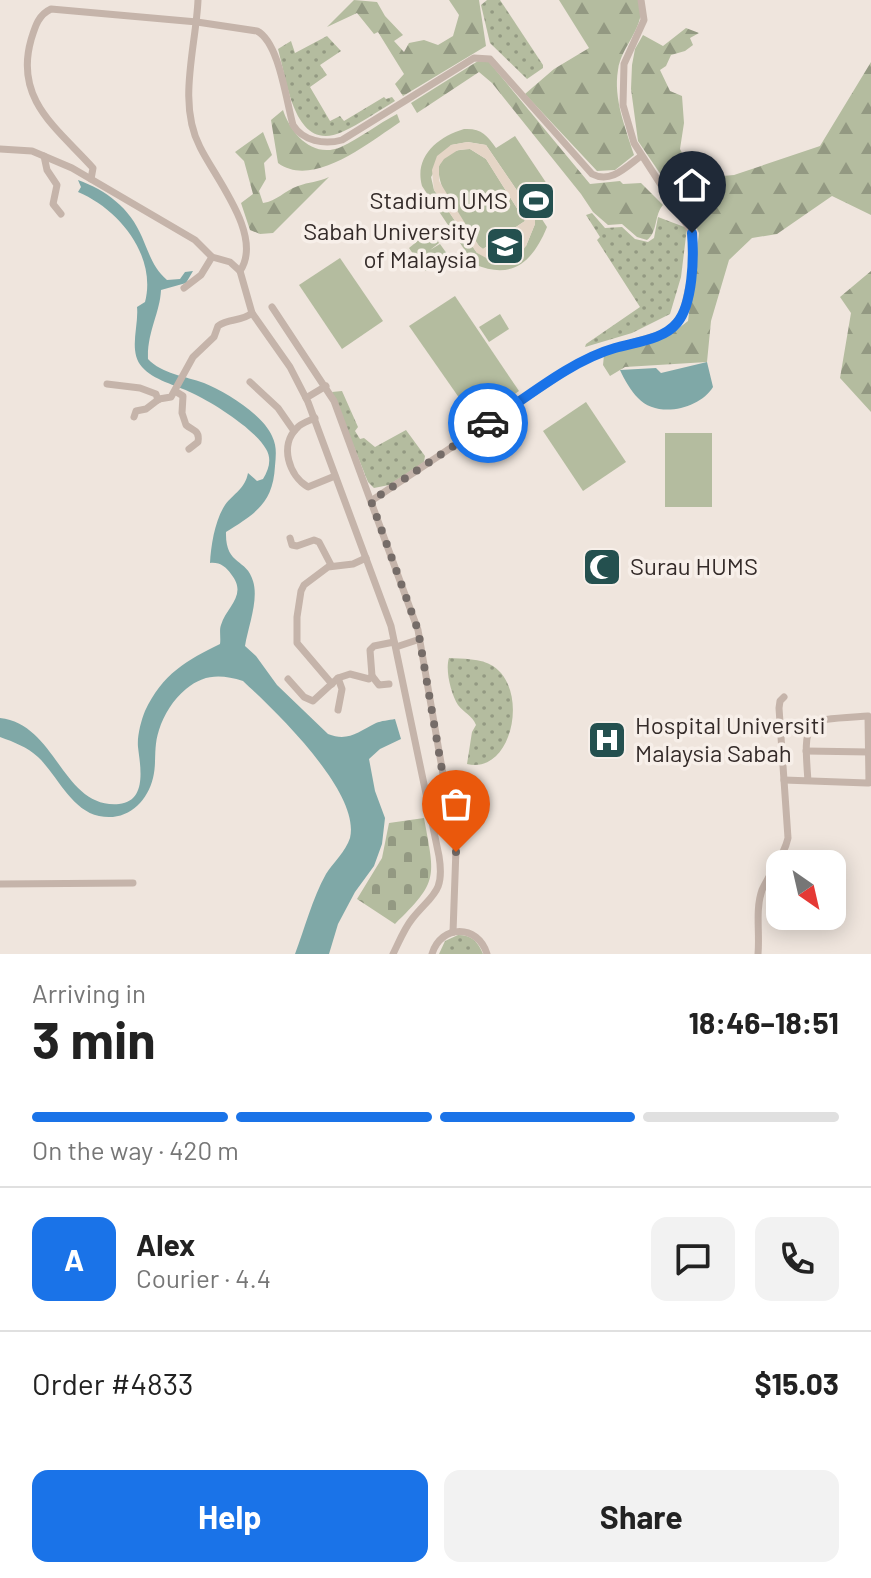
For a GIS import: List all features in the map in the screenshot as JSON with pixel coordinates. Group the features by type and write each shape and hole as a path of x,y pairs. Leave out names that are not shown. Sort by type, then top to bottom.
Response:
{"street":[{"path":"198,0 188,111 200,148 226,189 245,238 248,257 240,271"},
{"path":"371,501 574,366 603,351 668,332 683,313 694,257 692,233 641,156 627,123 622,86 624,64 644,20 641,0"},
{"path":"91,179 93,168 46,117 29,84 28,54 40,17 48,10 197,22 243,28 266,35 273,47 293,125 313,140 326,143 342,140 474,58 484,57 490,59 592,174 603,179 612,177 641,156"},
{"path":"0,149 27,150 91,179 195,240 212,257 230,262 240,271 252,313 290,367 306,398 386,611 439,856 441,878 436,893 410,921 393,954"},
{"path":"44,156 47,170 57,185 53,204 61,214"},
{"path":"184,288 201,275 212,257"},
{"path":"272,307 334,401 420,639 456,849 453,932"},
{"path":"134,417 136,411 146,409 158,400 169,399 197,351 214,337 218,326 224,322 242,320 252,313"},
{"path":"250,382 278,408 294,431"},
{"path":"107,384 144,389 156,394 158,400"},
{"path":"306,398 326,386"},
{"path":"176,390 183,396 182,413 186,425 199,436 198,442 189,449"},
{"path":"315,418 294,431 290,439 288,455 293,475 308,487 335,476"},
{"path":"364,483 377,490 390,488"},
{"path":"378,522 378,504 390,488"},
{"path":"290,538 292,545 297,546 314,540 319,542 331,565"},
{"path":"338,710 342,689 295,638 301,591 304,585 331,565 353,564 366,558"},
{"path":"389,684 379,685 372,676 370,650 374,646 420,639"},
{"path":"288,679 304,697 313,701 335,681 350,674 365,679 372,676"},
{"path":"758,954 759,902 763,888 786,849 788,838 779,708 784,697"},
{"path":"784,780 808,781 869,783 868,716 820,721 806,735 808,781"},
{"path":"806,751 869,752"},
{"path":"0,884 133,883"},
{"path":"432,954 440,938 465,931 477,936 487,954"}],"green space":[{"path":"354,0 377,2 403,35 394,41 404,52 409,43 424,40 438,45 453,36 459,15 449,0 479,0 486,46 403,96 395,84 404,74 378,32 374,34 357,13 327,27"},
{"path":"487,0 500,0 543,65 527,79 490,43 481,5"},
{"path":"559,0 640,0 640,19 620,61 617,81 621,114 634,155 615,170 597,171 525,94 554,69 589,48"},
{"path":"686,28 699,33 690,38 693,45 671,55 666,66 660,70 670,91 682,96 684,123 680,149 694,177 678,200 638,141 631,89 632,65 635,49 643,35 663,46"},
{"path":"327,36 341,51 320,65 327,75 310,87 330,121 340,116 344,121 384,97 392,97 395,101 349,129 326,136 313,133 295,110 278,49 291,41 295,53"},
{"path":"478,61 489,62 590,184 620,181 623,184 641,183 663,205 653,233 647,240 637,237 622,224 608,225 593,212 492,83 479,72 417,113 411,103"},
{"path":"871,62 871,215 832,196 777,234 752,238 729,260 711,321 707,362 625,367 610,376 603,365 604,355 670,335 688,321 699,233 682,200 699,178 734,175 820,146"},
{"path":"283,110 297,135 321,150 341,147 397,114 400,122 341,160 324,167 292,170 278,163 271,120"},
{"name":"Stadium UMS","path":"464,129 479,131 496,148 515,136 555,196 536,210 547,227 535,250 520,265 500,270 474,264 422,186 421,166 425,157 437,143","holes":["468,142 486,145 535,217 526,246 477,253 434,190 431,177 451,145"]},
{"path":"263,132 272,155 264,163 266,179 259,191 263,203 298,186 329,177 273,233 260,234 250,230 241,203 253,194 244,161 235,152"},
{"path":"470,149 486,159 525,221 483,249 451,205 439,174 441,161 450,153"},
{"path":"592,213 605,228 622,227 635,239 648,242 654,238 658,217 687,228 681,277 670,314 632,333 585,347 640,307 597,240 600,237 586,215"},
{"path":"431,230 439,243 430,250 440,244 450,258 425,271 409,248"},
{"path":"340,258 383,321 342,349 299,285"},
{"path":"871,271 871,412 840,378 851,313 840,297"},
{"path":"455,296 519,391 476,422 409,326"},
{"path":"500,314 509,329 489,342 479,327"},
{"path":"342,391 360,439 364,438 375,447 406,430 425,456 424,462 389,485 374,488 368,482 332,392"},
{"path":"586,402 626,462 583,491 543,431"},
{"path":"665,433 712,433 712,507 665,507"},
{"path":"449,658 488,663 504,678 511,693 511,728 505,744 495,757 483,764 467,764 476,725 453,695 448,675"},
{"path":"424,818 430,877 420,898 395,924 357,899 382,858 389,823"},
{"path":"458,935 474,940 483,954 439,954 445,941"}],"shaded area":[{"path":"467,142 486,145 535,217 535,224 520,254 508,260 490,260 477,253 434,190 432,170 437,156 451,145","holes":["470,149 486,159 525,221 483,249 439,181 439,166 458,150"]}],"water":[{"path":"78,180 98,189 124,209 137,227 155,265 167,280 180,279 185,272 193,271 186,283 161,290 149,340 148,359 167,371 204,383 232,398 261,420 274,440 274,479 267,498 254,513 226,532 229,551 246,568 255,588 245,646 277,685 328,734 347,736 376,723 395,719 401,739 380,749 369,759 375,791 385,818 382,844 374,866 355,892 338,924 329,954 295,954 321,884 348,843 350,819 342,798 312,753 243,681 220,676 206,678 193,684 177,698 159,730 154,772 146,795 134,809 118,816 99,816 80,807 38,757 0,737 0,718 19,724 48,749 84,794 100,802 119,804 134,796 140,781 138,738 145,711 159,687 176,670 220,644 221,625 237,594 236,581 229,571 220,564 210,563 219,518 248,473 257,481 263,479 269,464 269,456 261,442 233,417 192,393 158,379 142,367 135,346 137,307 145,302 147,285 140,251 120,222 78,192 81,187"},
{"path":"707,362 713,387 698,401 678,409 667,410 646,404 633,392 620,370 656,368 661,373"}],"way so far":[{"path":"456,852 418,630 371,501 488,423"}],"place":[{"name":"Stadium UMS","path":"536,201"},
{"name":"Sabah University of Malaysia","path":"505,246"},
{"name":"Surau HUMS","path":"602,567"},
{"name":"Hospital Universiti Malaysia Sabah","path":"607,740"}],"route":[{"path":"488,423 574,366 603,351 668,332 683,313 694,257 692,233"}]}
